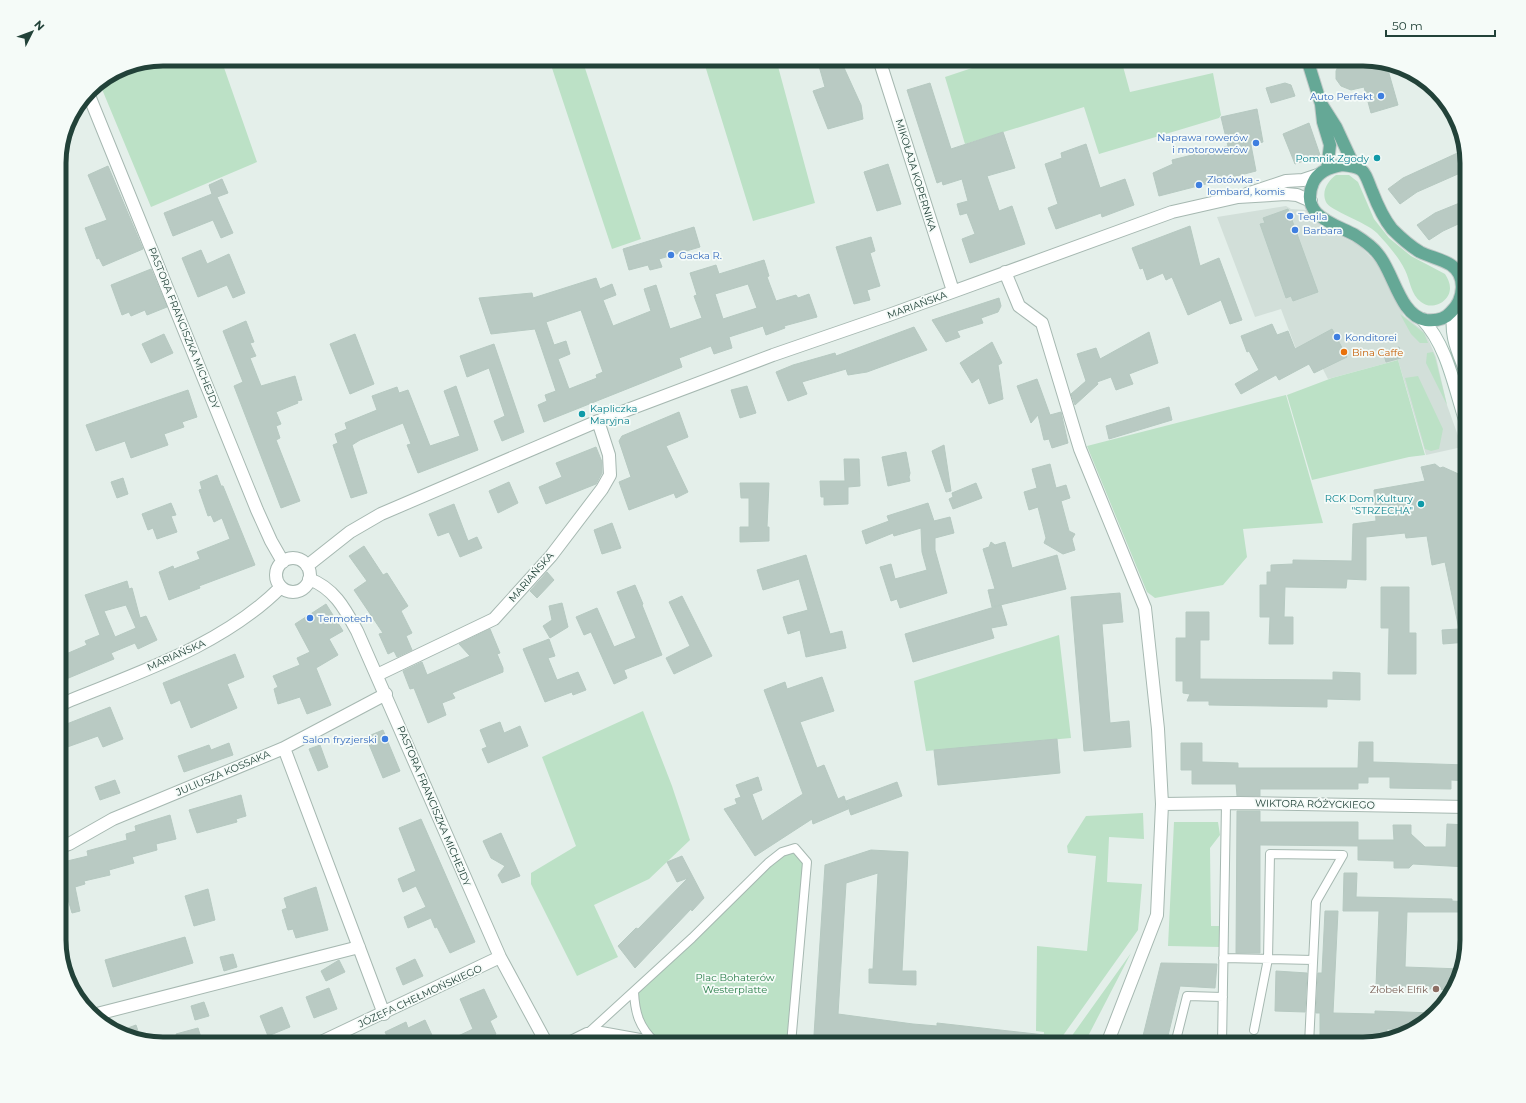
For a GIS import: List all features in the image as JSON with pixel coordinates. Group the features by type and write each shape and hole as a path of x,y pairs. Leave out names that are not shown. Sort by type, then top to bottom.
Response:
{"main road":[{"path":"1309,66 1321,104 1330,145 1322,172 1312,185 1311,201 1318,216 1353,234 1378,253 1389,270 1408,310 1412,315 1422,319 1437,320 1454,310 1460,300"},
{"path":"1321,104 1336,127 1354,166 1367,176 1379,208 1392,228 1401,238 1419,251 1450,265 1454,268 1460,278"},
{"path":"1322,172 1342,165 1354,166"},
{"path":"1454,268 1460,267"}],"street":[{"name":"MIKOŁAJA KOPERNIKA","path":"882,66 953,291"},
{"name":"PASTORA FRANCISZKA MICHEJDY","path":"90,99 260,516 273,545 284,562"},
{"name":"MARIAŃSKA","path":"307,566 370,519 598,421 773,355 1172,212 1238,197 1286,181 1303,180 1322,172"},
{"name":"MARIAŃSKA","path":"1238,197 1286,194 1297,195 1311,201"},
{"path":"1005,272 1020,306 1042,323 1080,449 1145,608 1158,729 1162,804 1157,915 1110,1037"},
{"path":"1454,310 1452,324 1453,340 1460,358"},
{"path":"1422,319 1432,330 1440,344 1460,405"},
{"name":"MARIAŃSKA","path":"377,675 494,619 551,556 602,489 610,475 609,455 598,421"},
{"path":"289,559 298,559 307,566 309,579 306,587 299,591 288,591 282,587 277,579 277,573 284,562 289,559"},
{"name":"PASTORA FRANCISZKA MICHEJDY","path":"309,579 323,586 335,596 342,604 357,631 386,694 500,958 543,1037"},
{"name":"MARIAŃSKA","path":"66,702 179,655 214,637 242,618 282,587"},
{"name":"JULIUSZA KOSSAKA","path":"66,845 112,819 284,748 386,694"},
{"path":"284,748 384,1014"},
{"name":"WIKTORA RÓŻYCKIEGO","path":"1162,804 1460,807"},
{"path":"99,1013 359,947"},
{"name":"JÓZEFA CHEŁMOŃSKIEGO","path":"333,1037 500,958"},
{"path":"582,1037 588,1034 615,1034 627,1037"}],"lane":[{"path":"1222,1037 1226,804"},
{"path":"588,1034 634,992 768,863 782,852 795,848 807,862 792,1037"},
{"path":"1254,1030 1268,959 1270,854 1343,854 1316,902 1309,1037"},
{"path":"1223,958 1313,960"},
{"path":"634,992 637,1017 649,1037"},
{"path":"1176,1037 1187,996 1223,998"}],"shaded area":[{"path":"1286,206 1291,209 1308,210 1316,221 1332,232 1359,245 1380,266 1404,316 1425,332 1436,357 1447,405 1460,441 1460,447 1426,455 1398,360 1328,379 1309,342 1296,349 1281,309 1255,317 1217,217"}],"green space":[{"path":"157,66 223,66 257,162 151,207 101,88 109,82 126,73 144,68"},
{"path":"551,66 584,66 641,239 612,249"},
{"path":"705,66 778,66 815,203 753,221"},
{"path":"978,66 1123,66 1130,92 1213,73 1221,115 1219,118 1099,154 1084,107 965,144 945,77"},
{"path":"1336,175 1349,175 1358,182 1374,219 1389,238 1411,256 1445,274 1449,281 1450,288 1444,301 1440,304 1430,306 1421,302 1415,295 1405,270 1399,260 1377,233 1334,209 1326,202 1324,194 1326,187 1330,180"},
{"path":"1400,314 1424,333 1428,343 1420,343 1411,334"},
{"path":"1433,352 1447,405 1426,363 1427,353"},
{"path":"1398,360 1425,455 1409,457 1312,480 1287,395 1332,378"},
{"path":"1418,376 1443,429 1439,449 1431,451 1425,449 1405,378"},
{"path":"1286,395 1323,523 1243,529 1247,557 1223,585 1155,598 1147,592 1087,446"},
{"path":"1059,635 1071,738 926,751 914,681"},
{"path":"643,711 672,786 690,840 649,879 594,905 618,957 577,976 531,884 531,873 576,846 542,757"},
{"path":"1143,813 1144,839 1109,837 1107,882 1142,884 1138,930 1062,1037 1044,1037 1044,1032 1036,1031 1037,946 1087,951 1096,856 1068,853 1067,846 1086,816"},
{"path":"1174,822 1218,822 1220,835 1210,848 1211,926 1221,926 1220,947 1168,946"},
{"name":"Plac Bohaterów Westerplatte","path":"795,848 807,862 792,1037 648,1036 634,992 768,863"},
{"path":"1131,953 1088,1037 1071,1037"}],"building":[{"path":"819,66 843,66 861,105 863,119 828,129 813,91 825,87"},
{"path":"1338,66 1363,66 1388,69 1398,105 1371,113 1364,87 1351,90 1341,86 1336,79 1336,71"},
{"path":"930,83 951,149 1003,132 1015,168 987,176 999,211 1012,206 1025,244 970,263 962,239 975,234 967,213 960,215 957,204 968,201 962,179 943,185 942,181 937,183 907,90"},
{"path":"1285,83 1291,85 1295,96 1271,103 1266,88"},
{"path":"1257,109 1263,142 1251,145 1256,171 1159,196 1153,173 1173,164 1172,160 1228,146 1221,117"},
{"path":"1309,123 1320,155 1295,164 1283,134"},
{"path":"1086,144 1100,188 1125,179 1134,205 1102,217 1101,213 1056,229 1048,208 1058,204 1045,164 1062,158 1061,153"},
{"path":"1459,152 1460,173 1417,192 1400,204 1388,189 1403,178"},
{"path":"888,164 901,204 877,211 864,172"},
{"path":"108,166 143,249 103,266 99,258 97,259 85,228 107,220 88,175"},
{"path":"222,179 228,193 217,197 233,233 221,238 213,220 173,236 164,213 212,194 209,185"},
{"path":"1460,203 1460,223 1443,231 1429,240 1417,225 1435,213"},
{"path":"1288,209 1318,292 1293,301 1291,296 1286,298 1260,224 1265,223 1263,218"},
{"path":"1190,226 1200,266 1219,258 1242,320 1230,324 1221,300 1188,315 1172,277 1166,280 1163,273 1147,280 1143,268 1140,269 1132,248"},
{"path":"694,227 700,247 659,259 662,267 650,270 648,265 629,270 623,249"},
{"path":"871,237 875,251 870,253 880,286 867,290 870,300 854,304 836,247"},
{"path":"201,250 207,264 229,254 245,293 233,298 227,285 198,297 182,258"},
{"path":"764,260 769,276 767,277 776,301 796,295 798,298 809,294 817,317 784,326 785,328 766,335 763,326 729,337 732,348 714,354 711,346 679,358 682,367 544,422 538,405 547,401 545,395 556,391 535,329 491,334 479,298 532,293 533,298 596,278 600,289 612,284 616,295 603,300 613,326 651,311 644,289 656,285 670,329 702,318 694,296 697,295 690,273 716,265 719,274","holes":["748,284 757,308 723,319 715,294","581,310 603,372 596,375 597,378 569,389 558,359 570,354 566,341 554,345 546,322"]},
{"path":"151,269 167,307 147,315 145,310 131,316 129,312 122,315 111,285"},
{"path":"999,298 1001,306 998,312 981,318 983,323 957,331 960,337 946,342 932,320"},
{"path":"246,321 254,342 250,343 256,356 250,358 261,386 295,376 302,400 276,412 281,424 276,426 280,438 276,440 300,501 281,508 234,386 243,382 223,331"},
{"path":"1272,324 1277,335 1288,331 1295,349 1332,329 1347,357 1314,373 1309,364 1279,380 1276,375 1241,394 1235,384 1259,370 1249,351 1247,352 1241,336"},
{"path":"914,327 927,350 867,372 848,375 846,369 802,382 807,394 788,401 776,372 793,365 835,353 836,356"},
{"path":"1149,332 1158,363 1129,374 1133,384 1116,390 1111,377 1097,382 1098,384 1075,405 1071,394 1086,381 1077,354 1096,348 1100,359"},
{"path":"164,334 173,353 151,363 142,344"},
{"path":"355,334 374,384 350,394 330,344"},
{"path":"992,342 1002,363 998,365 1003,399 989,404 979,378 972,383 960,363"},
{"path":"494,344 524,432 502,441 494,421 505,416 489,368 467,377 460,356"},
{"path":"1399,347 1401,358 1386,362 1383,351"},
{"path":"1037,379 1050,415 1061,412 1068,443 1052,448 1049,439 1044,440 1038,415 1031,423 1017,386"},
{"path":"456,386 478,450 418,473 407,445 411,444 403,423 360,440 352,445 367,493 351,498 333,445 338,443 335,434 347,429 345,423 377,410 372,396 397,387 399,393 408,390 430,446 460,436 444,391"},
{"path":"747,386 756,413 740,418 731,390"},
{"path":"188,390 197,417 182,422 184,427 164,434 168,445 131,458 125,441 96,451 86,425"},
{"path":"1169,407 1172,420 1109,439 1106,426"},
{"path":"679,412 688,437 666,446 688,492 676,498 674,493 629,510 619,482 631,477 619,441 622,436"},
{"path":"944,445 951,491 946,492 932,451"},
{"path":"596,447 602,462 602,473 596,484 546,504 539,487 562,477 556,463"},
{"path":"906,452 910,481 888,486 882,457"},
{"path":"844,459 859,459 860,486 848,487 848,504 824,505 824,497 821,497 820,481 845,481"},
{"path":"1050,464 1056,488 1066,485 1070,498 1061,501 1069,531 1075,534 1072,539 1075,550 1063,554 1044,543 1046,538 1038,507 1029,510 1024,492 1037,488 1032,469"},
{"path":"1435,464 1440,468 1443,467 1460,475 1460,643 1443,644 1442,630 1459,629 1445,562 1432,565 1427,536 1406,538 1405,533 1366,537 1366,580 1347,579 1346,588 1285,587 1284,617 1293,617 1293,644 1269,644 1270,617 1260,617 1260,585 1267,585 1267,572 1271,572 1271,565 1293,564 1293,560 1352,561 1353,524 1376,521 1374,490 1425,481 1421,467"},
{"path":"217,475 221,486 223,486 255,565 199,586 200,588 169,600 159,572 173,566 174,569 200,559 197,552 230,539 222,518 214,522 211,515 208,516 199,490 202,489 200,482"},
{"path":"123,478 128,494 117,498 111,482"},
{"path":"509,482 518,503 498,513 489,491"},
{"path":"740,483 769,483 767,527 769,527 769,541 740,542 740,527 749,527 749,498 741,498"},
{"path":"976,483 982,498 953,509 949,499 953,497 952,493"},
{"path":"171,503 176,515 171,516 177,532 157,539 153,528 148,530 142,514"},
{"path":"928,503 934,521 950,517 954,533 935,538 935,550 947,593 900,608 897,599 891,601 880,567 891,564 895,579 927,570 922,552 921,528 894,536 893,533 866,544 862,531 889,521 887,516"},
{"path":"454,504 468,541 477,537 482,548 460,557 449,532 438,536 429,514"},
{"path":"612,523 621,548 602,554 594,530"},
{"path":"991,542 995,545 1005,542 1012,568 1057,555 1066,589 992,607 988,590 995,589 983,549 989,547"},
{"path":"364,546 383,575 387,573 408,606 401,611 412,633 406,636 412,650 397,657 394,651 388,654 379,634 383,633 354,590 367,581 349,556"},
{"path":"806,555 830,634 842,631 846,648 806,657 800,630 788,634 783,617 808,610 799,579 763,590 757,570"},
{"path":"547,572 554,580 537,598 530,591"},
{"path":"127,581 129,589 132,588 140,618 146,616 157,640 138,649 135,643 111,653 114,659 66,679 66,654 87,645 85,641 100,635 85,595","holes":["126,605 136,628 115,637 104,611"]},
{"path":"635,585 662,655 624,670 627,678 614,684 591,632 584,635 576,617 597,608 614,647 636,638 617,592"},
{"path":"1381,587 1409,587 1409,633 1416,633 1416,674 1388,674 1389,628 1381,628"},
{"path":"1120,593 1123,622 1102,624 1110,723 1129,721 1131,747 1084,751 1071,597"},
{"path":"682,596 712,656 674,674 666,658 690,646 669,602"},
{"path":"562,603 568,627 550,638 543,626 552,620 549,606"},
{"path":"326,604 343,631 329,639 338,655 316,668 331,705 307,714 300,697 278,704 274,689 278,687 273,676 300,665 297,658 310,652 295,624"},
{"path":"1001,605 1007,625 991,628 994,638 913,662 905,634"},
{"path":"1186,612 1209,612 1209,640 1200,640 1200,679 1333,680 1333,672 1360,673 1360,700 1327,699 1327,707 1209,705 1209,701 1187,701 1190,694 1183,693 1183,681 1176,681 1176,638 1186,638"},
{"path":"490,629 500,653 497,654 503,668 503,672 452,693 455,698 442,703 446,715 428,723 414,688 410,689 403,671 422,662 427,675 470,656 459,644"},
{"path":"549,639 555,656 548,658 557,680 578,672 586,690 573,695 572,692 545,702 523,649"},
{"path":"235,654 244,677 227,684 237,708 191,728 180,700 171,704 163,683"},
{"path":"822,677 834,711 800,722 817,768 824,765 838,799 844,796 848,809 813,824 812,819 755,856 724,809 737,804 735,799 741,797 736,785 758,777 762,790 752,794 762,821 803,794 764,690 785,682 787,689"},
{"path":"110,707 123,739 103,747 98,736 66,747 66,724"},
{"path":"500,722 504,733 520,726 528,746 488,763 482,749 487,747 480,730"},
{"path":"383,730 400,771 383,778 366,737"},
{"path":"1057,739 1060,773 938,785 934,750"},
{"path":"1359,742 1373,742 1373,762 1460,765 1460,781 1451,780 1451,789 1390,788 1390,777 1368,777 1368,783 1358,783 1358,789 1260,789 1260,796 1237,796 1236,784 1192,784 1192,770 1181,770 1181,743 1202,743 1202,762 1238,763 1238,768 1358,768"},
{"path":"229,743 233,755 184,772 178,756 209,745 211,750"},
{"path":"320,745 328,767 318,771 309,749"},
{"path":"115,780 120,793 100,800 95,787"},
{"path":"897,782 902,796 851,815 846,801"},
{"path":"241,795 246,816 236,819 237,822 197,833 189,810"},
{"path":"1237,811 1260,811 1260,822 1358,822 1358,840 1394,840 1393,825 1411,825 1411,834 1425,847 1446,847 1447,824 1460,825 1460,867 1413,864 1409,868 1394,868 1394,861 1358,860 1358,846 1260,845 1260,953 1236,953"},
{"path":"170,815 176,839 156,844 157,850 132,857 134,863 109,870 110,875 84,881 85,884 75,887 80,911 72,913 66,892 66,861 88,856 87,851 127,840 126,834 136,831 135,826"},
{"path":"421,819 475,942 450,953 437,927 435,928 431,918 408,928 404,917 426,907 416,886 403,892 398,879 416,871 399,828"},
{"path":"501,833 520,876 502,883 498,875 505,866 491,858 483,841"},
{"path":"871,850 908,852 902,971 916,971 916,985 869,983 869,969 873,969 878,873 846,883 838,1014 913,1024 937,1026 937,1023 1054,1037 831,1037 814,1035 825,865"},
{"path":"682,856 704,898 692,911 691,909 635,968 618,946 636,928 638,929 688,878 677,882 667,862"},
{"path":"1344,873 1357,873 1356,897 1452,899 1452,901 1460,902 1460,912 1407,912 1405,967 1456,969 1446,990 1376,986 1379,911 1343,911"},
{"path":"316,887 328,930 296,938 293,929 288,930 282,910 287,908 284,898"},
{"path":"208,889 215,920 194,926 185,896"},
{"path":"1325,911 1338,911 1333,1013 1375,1014 1375,1011 1427,1013 1417,1021 1401,1030 1387,1029 1387,1034 1363,1037 1320,1037 1320,1013 1316,1013 1318,973 1322,973"},
{"path":"185,937 193,963 113,987 105,960"},
{"path":"233,954 237,967 224,971 220,957"},
{"path":"415,959 423,976 403,985 396,968"},
{"path":"339,960 345,972 326,981 321,971"},
{"path":"1161,963 1217,964 1215,988 1180,986 1168,1037 1143,1037"},
{"path":"1276,971 1307,973 1305,1012 1275,1011"},
{"path":"329,988 337,1009 314,1018 306,997"},
{"path":"484,989 497,1017 490,1021 496,1034 491,1037 456,1037 473,1029 460,999"},
{"path":"204,1002 209,1016 195,1020 191,1006"},
{"path":"282,1007 290,1027 268,1036 260,1016"},
{"path":"425,1020 433,1037 388,1037 385,1032 406,1022 408,1028"},
{"path":"136,1025 139,1034 126,1030 125,1029"},
{"path":"198,1028 201,1037 177,1037 176,1034"}],"place":[{"name":"Auto Perfekt","path":"1381,96"},
{"name":"Naprawa rowerów i motorowerów","path":"1256,143"},
{"name":"Pomnik Zgody","path":"1377,158"},
{"name":"Złotówka - lombard, komis","path":"1199,185"},
{"name":"Teqila","path":"1290,216"},
{"name":"Barbara","path":"1295,230"},
{"name":"Gacka R.","path":"671,255"},
{"name":"Konditorei","path":"1337,337"},
{"name":"Bina Caffe","path":"1344,352"},
{"name":"Kapliczka Maryjna","path":"582,414"},
{"name":"RCK Dom Kultury \"STRZECHA\"","path":"1421,504"},
{"name":"Termotech","path":"310,618"},
{"name":"Salon fryzjerski","path":"385,739"},
{"name":"Żłobek Elfik","path":"1436,989"}]}
